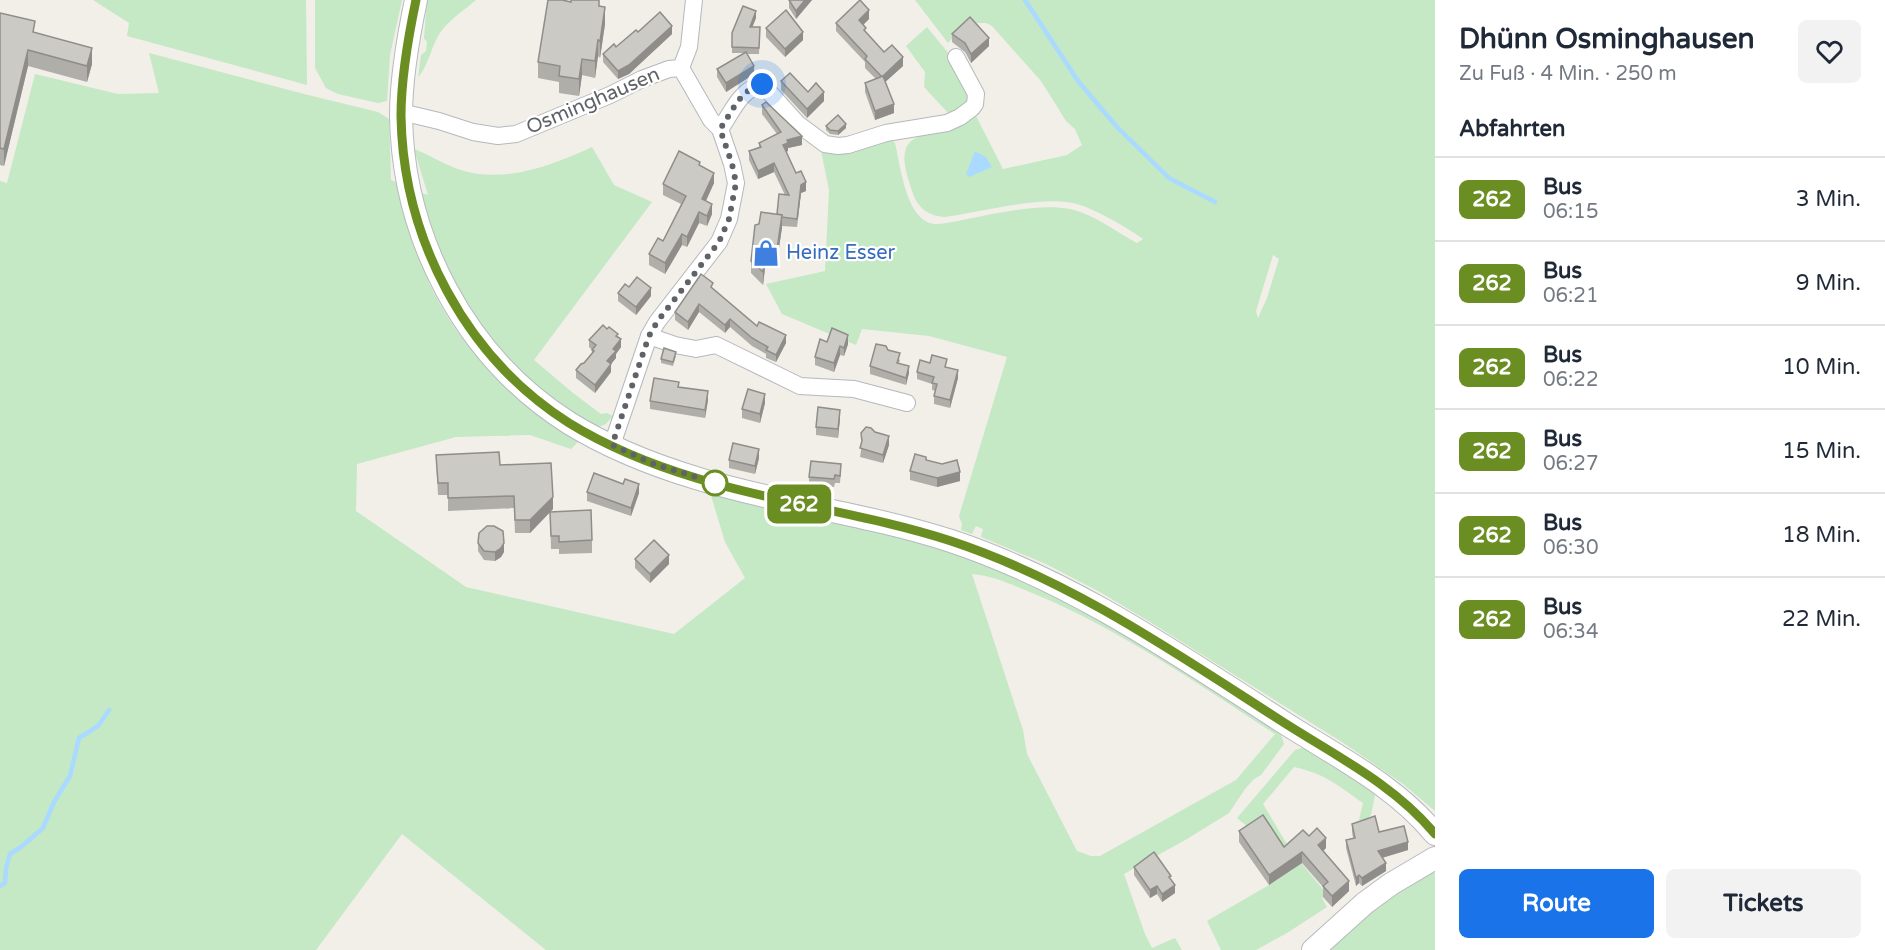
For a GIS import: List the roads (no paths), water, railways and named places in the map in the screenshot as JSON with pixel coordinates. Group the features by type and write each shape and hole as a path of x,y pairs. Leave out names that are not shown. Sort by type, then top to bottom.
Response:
{"main road":[{"path":"416,0 409,36 401,112 407,183 418,225 441,280 457,307 483,345 520,384 571,424 654,464 699,479 946,540 1012,564 1053,583 1103,609 1373,779 1412,808 1435,834"},
{"path":"1313,950 1365,903 1435,858"}],"street":[{"name":"Osminghausen","path":"681,68 690,47 694,0"},
{"path":"720,129 739,98 752,87 762,84 798,124 830,146 848,145 897,130 954,120 972,108 976,99 974,88 956,57"},
{"name":"Osminghausen","path":"401,112 473,132 498,136 516,134 610,95 642,79 669,69 681,68"},
{"name":"Osminghausen","path":"612,445 649,336 657,322 719,242 729,219 736,183 720,129 711,120 681,68"},
{"path":"649,336 696,349 716,345 800,386 854,389 908,403"}],"water":[{"path":"975,151 986,157 992,167 969,177 966,174"}],"waterway":[{"path":"1025,0 1078,81 1117,127 1169,178 1215,202"},
{"path":"0,886 5,883 10,854 43,828 54,802 70,776 79,738 98,726 109,710"}],"place":[{"name":"Heinz Esser","path":"766,253"}]}
